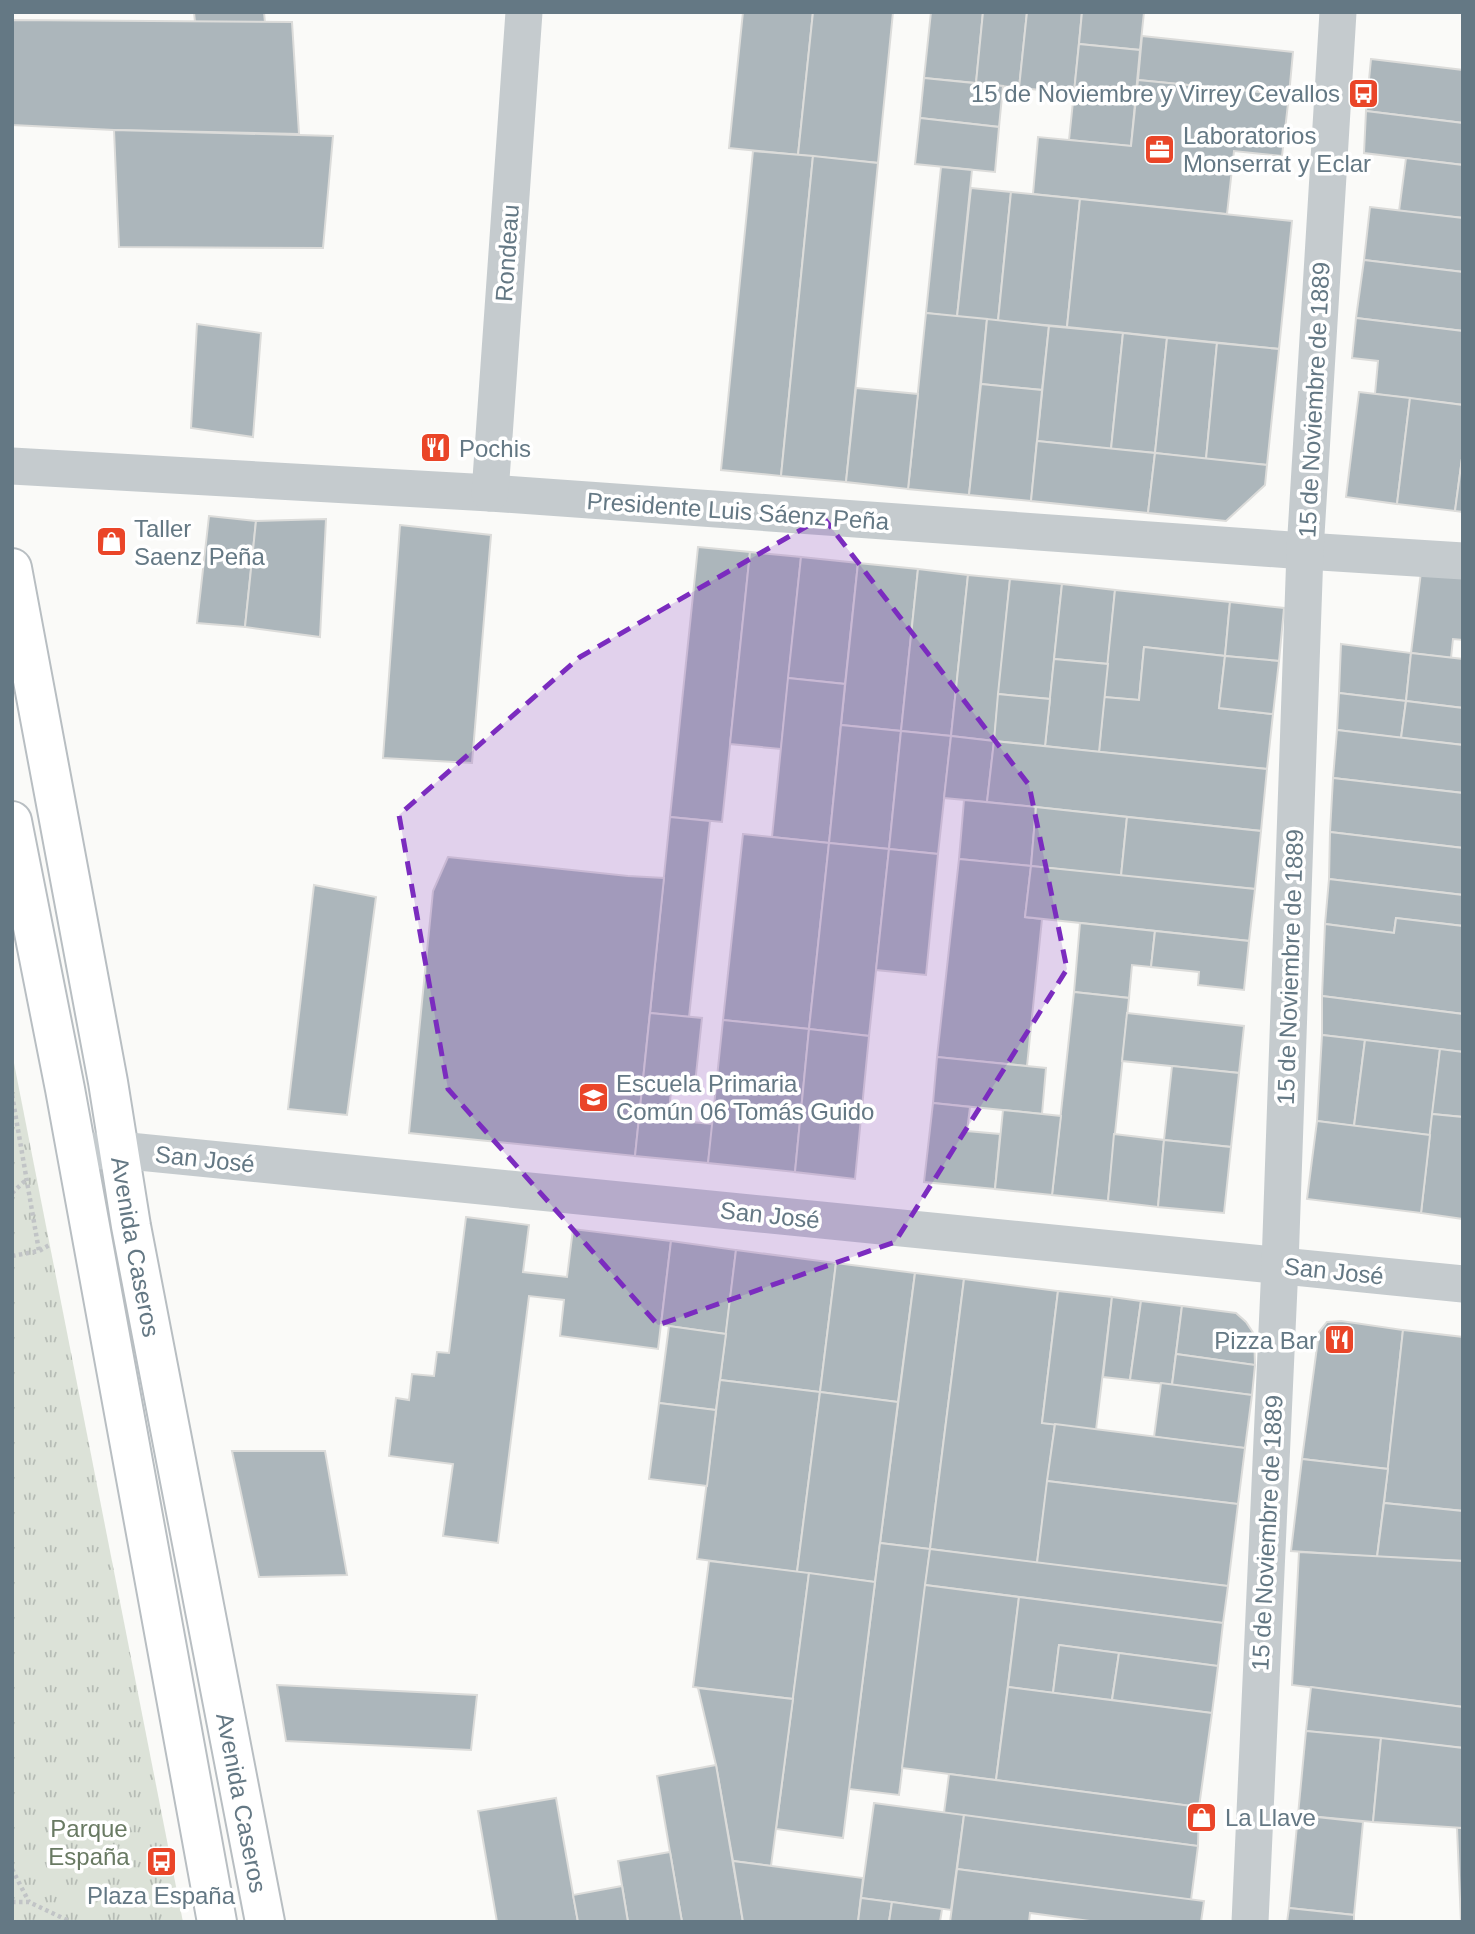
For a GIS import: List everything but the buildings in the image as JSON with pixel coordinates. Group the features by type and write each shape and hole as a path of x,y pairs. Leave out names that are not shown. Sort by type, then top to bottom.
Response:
{"main road":[{"name":"Avenida Caseros","path":"12,568 120,1150 131,1226 265,1922"},
{"name":"Avenida Caseros","path":"12,821 76,1152 217,1922"}],"street":[{"name":"Rondeau","path":"490,493 524,12"},
{"name":"15 de Noviembre de 1889","path":"1251,1922 1280,1265 1305,551 1338,12"},
{"name":"Presidente Luis Sáenz Peña","path":"12,466 490,493 1463,561"},
{"name":"San José","path":"76,1152 120,1150 1463,1284"}],"path":[{"path":"12,1096 39,1251"},
{"path":"12,1194 27,1179"},
{"path":"12,1869 29,1902"},
{"path":"12,1902 29,1902 71,1922"}],"highlighted area":[{"path":"823,517 1029,785 1067,969 895,1242 658,1325 448,1089 399,815 580,657"}],"green space":[{"name":"Parque España","path":"12,1053 183,1922 12,1922"}],"place":[{"name":"15 de Noviembre y Virrey Cevallos","path":"1363,93"},
{"name":"Laboratorios Monserrat y Eclar","path":"1160,149"},
{"name":"Pochis","path":"436,448"},
{"name":"Taller Saenz Peña","path":"111,542"},
{"name":"Escuela Primaria Común 06 Tomás Guido","path":"593,1097"},
{"name":"Pizza Bar","path":"1340,1340"},
{"name":"La Llave","path":"1202,1817"},
{"name":"Plaza España","path":"161,1861"}]}
